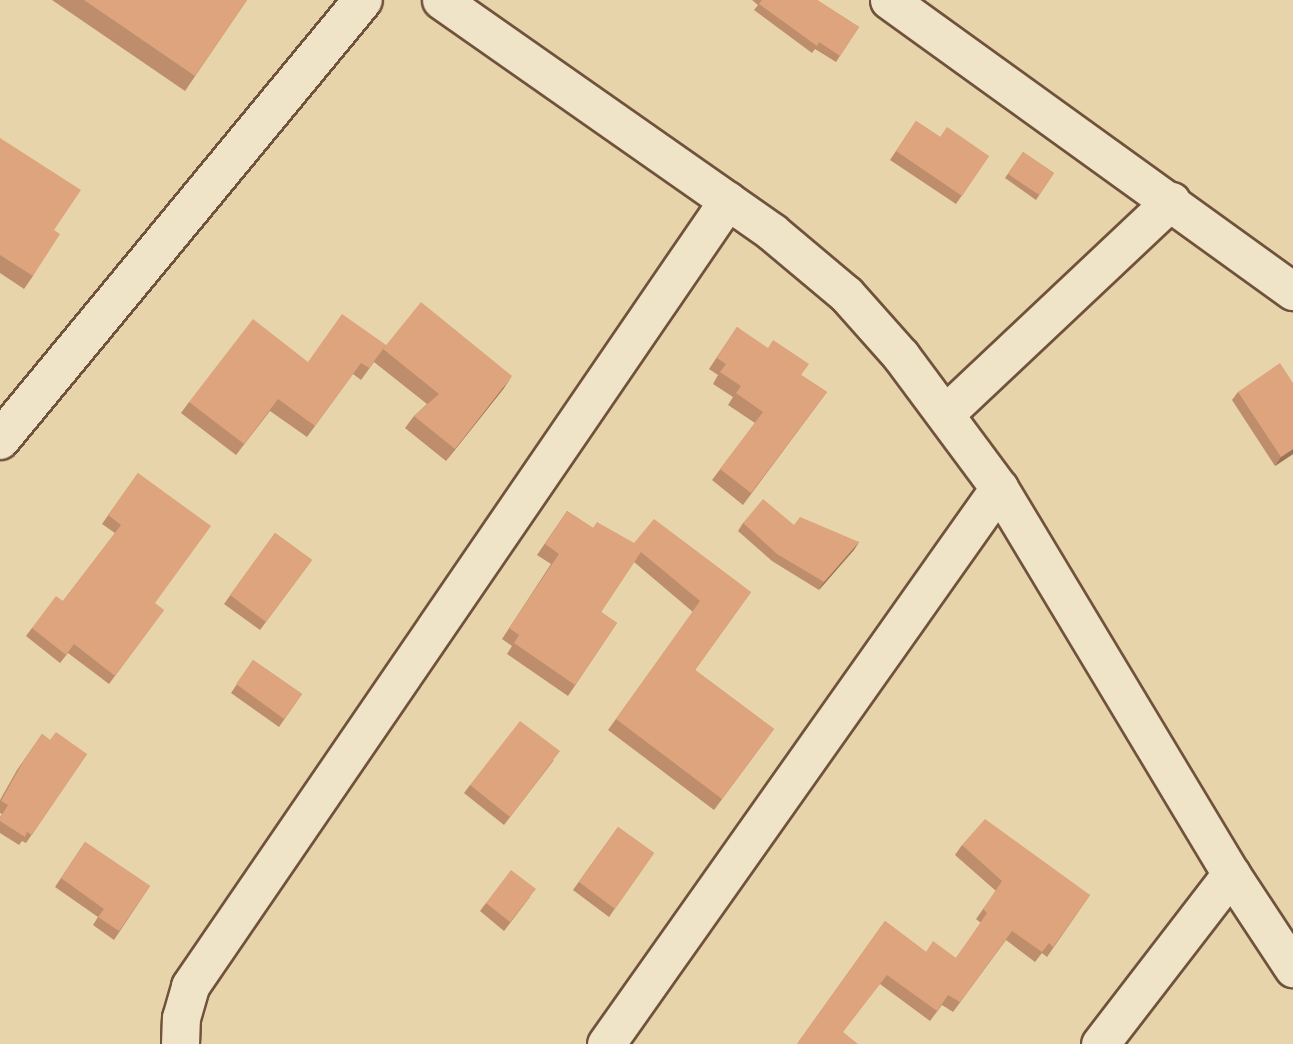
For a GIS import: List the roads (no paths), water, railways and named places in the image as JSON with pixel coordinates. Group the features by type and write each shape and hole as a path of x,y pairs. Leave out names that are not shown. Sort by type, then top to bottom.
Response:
{"street":[{"path":"0,440 363,0"},
{"path":"441,0 728,200 846,294 947,412 999,488 1231,874 1293,968"},
{"path":"890,0 1293,291"},
{"path":"180,1044 181,1018 191,986 728,200"},
{"path":"947,412 1171,201"},
{"path":"606,1044 999,488"},
{"path":"1100,1044 1231,874"}]}
